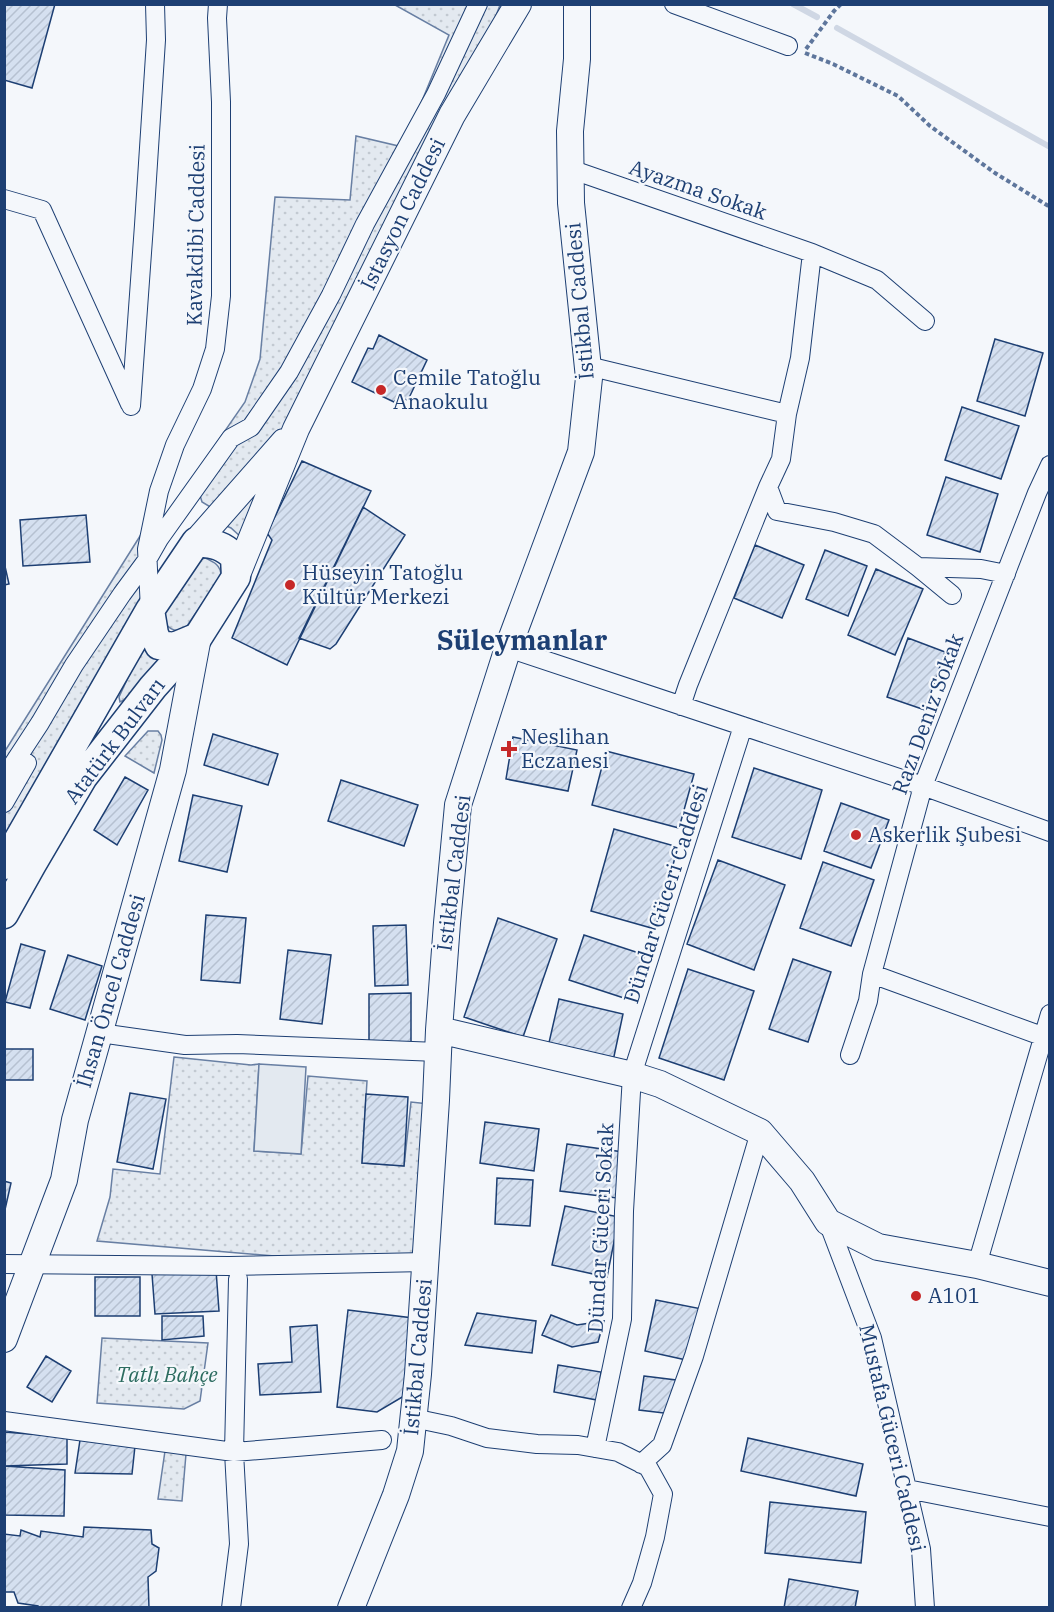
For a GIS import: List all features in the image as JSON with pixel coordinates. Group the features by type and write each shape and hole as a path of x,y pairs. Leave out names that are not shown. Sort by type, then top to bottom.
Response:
{"main road":[{"path":"196,542 218,544 235,557 236,578"},
{"name":"Atatürk Bulvarı","path":"4,865 150,610 196,542"},
{"name":"Atatürk Bulvarı","path":"4,914 83,777 153,687 198,637 236,578"},
{"name":"Atatürk Bulvarı","path":"150,610 154,634 159,645 174,647 198,637"}],"street":[{"path":"4,199 42,210 131,406 156,40 155,4"},
{"name":"Kavakdibi Caddesi","path":"143,566 159,491 175,446 202,389 215,349 221,296 221,102 218,4"},
{"path":"4,803 159,539 231,438 251,427 289,372 331,295 364,224 436,94 478,4"},
{"name":"İstasyon Caddesi","path":"236,578 296,429 452,115 518,4"},
{"name":"İstikbal Caddesi","path":"351,1608 396,1495 410,1451 426,1262 438,1041 458,806 508,648 581,452 589,378 571,203 570,130 577,59 577,4"},
{"path":"674,4 796,49"},
{"name":"Ayazma Sokak","path":"570,169 812,253 877,280 925,321"},
{"path":"681,706 781,459 787,414 800,357 812,253"},
{"path":"588,366 787,414"},
{"name":"İstasyon Caddesi","path":"196,542 296,429"},
{"name":"Razı Deniz Sokak","path":"850,1055 868,1002 872,974 923,786 1006,574 1043,497 1050,465"},
{"path":"768,487 777,511 834,522 874,534 951,595"},
{"path":"159,491 196,542"},
{"path":"143,566 150,610"},
{"path":"4,778 74,665 143,566"},
{"path":"918,567 981,569 1006,574"},
{"name":"İhsan Öncel Caddesi","path":"4,1339 64,1180 75,1120 173,770 198,637"},
{"path":"508,648 923,786 1050,832"},
{"name":"Dündar Güceri Caddesi","path":"632,1075 743,726"},
{"path":"872,974 1046,1038"},
{"path":"976,1264 1046,1038 1050,1014"},
{"path":"100,1033 185,1045 438,1041"},
{"name":"Mustafa Güceri Caddesi","path":"438,1041 632,1075 660,1084 760,1132 802,1181 828,1222 872,1338 921,1549 925,1608"},
{"name":"Dündar Güceri Sokak","path":"595,1448 622,1319 624,1211 632,1075"},
{"path":"641,1464 662,1445 694,1356 760,1132"},
{"path":"828,1222 878,1247 976,1264 1050,1283"},
{"path":"4,1264 230,1266 426,1262"},
{"path":"231,1608 239,1544 234,1452 238,1279"},
{"path":"413,1418 451,1426 487,1438 537,1444 578,1445 618,1452 648,1467 663,1494 655,1537 642,1583 631,1608"},
{"path":"4,1421 234,1452 382,1440"},
{"path":"907,1489 1050,1517"}],"path":[{"path":"841,4 796,49 833,64 898,96 930,126 995,173 1050,207"}],"green space":[{"path":"395,5 500,5 299,411 212,508 202,502 199,492 202,464 245,402 260,359 275,197 350,200 356,136 403,147 449,35"},
{"path":"260,483 242,538 231,528 222,524"},
{"path":"152,517 140,637 5,872 5,751"},
{"path":"205,558 218,567 221,576 187,626 180,630 173,630 162,620 163,615 199,560"},
{"path":"143,645 163,659 120,702 119,697"},
{"path":"148,731 158,731 162,740 154,773 125,756"},
{"path":"174,1057 259,1064 254,1151 301,1154 308,1076 367,1081 362,1163 404,1166 411,1102 429,1104 416,1268 97,1241 110,1197 113,1169 160,1174"},
{"path":"259,1064 306,1067 301,1154 254,1151"},
{"name":"Tatlı Bahçe","path":"102,1338 208,1343 200,1401 184,1409 97,1403"},
{"path":"165,1451 186,1454 182,1501 158,1499"}],"building":[{"path":"4,4 55,4 32,88 4,80"},
{"path":"379,335 427,360 408,400 397,398 394,402 352,382 368,348 373,349"},
{"path":"995,339 1043,353 1025,416 977,401"},
{"path":"962,407 1019,426 1001,479 945,460"},
{"name":"Hüseyin Tatoğlu Kültür Merkezi","path":"302,461 371,491 287,665 232,638 272,540 267,533"},
{"path":"946,477 998,494 980,552 927,535"},
{"path":"363,507 405,535 336,644 330,649 299,638"},
{"path":"86,515 90,562 23,566 20,520"},
{"path":"755,545 804,565 782,618 734,598"},
{"path":"825,550 867,566 848,616 806,599"},
{"path":"4,562 9,584 4,585"},
{"path":"876,569 923,589 895,655 848,635"},
{"path":"908,638 945,652 925,710 887,697"},
{"path":"213,734 278,754 268,785 204,765"},
{"path":"513,737 577,750 568,791 506,779"},
{"path":"606,751 694,774 679,828 592,805"},
{"path":"754,768 822,790 801,859 732,837"},
{"path":"125,777 148,790 117,845 94,830"},
{"path":"341,780 418,805 404,846 328,821"},
{"path":"193,795 242,806 227,872 179,861"},
{"path":"841,803 889,820 871,868 824,851"},
{"path":"614,829 678,847 655,929 591,911"},
{"path":"718,860 785,885 754,970 687,944"},
{"path":"823,862 874,880 851,946 800,928"},
{"path":"206,915 246,918 240,983 201,980"},
{"path":"498,918 557,939 523,1037 464,1017"},
{"path":"406,925 408,985 375,986 373,926"},
{"path":"584,935 645,955 630,1000 569,980"},
{"path":"21,944 45,951 30,1008 5,1002"},
{"path":"288,950 331,955 322,1024 280,1019"},
{"path":"68,955 102,966 85,1020 50,1009"},
{"path":"793,959 831,972 808,1042 769,1029"},
{"path":"688,969 754,991 724,1080 659,1058"},
{"path":"411,993 411,1046 369,1044 369,994"},
{"path":"559,999 623,1014 613,1061 548,1047"},
{"path":"4,1049 33,1049 33,1080 4,1080"},
{"path":"130,1093 166,1099 153,1169 117,1162"},
{"path":"366,1094 408,1097 404,1166 362,1163"},
{"path":"485,1122 539,1129 534,1171 480,1163"},
{"path":"567,1144 623,1152 617,1198 560,1191"},
{"path":"497,1178 533,1180 530,1226 495,1224"},
{"path":"4,1181 11,1183 4,1214"},
{"path":"565,1206 619,1217 607,1277 552,1265"},
{"path":"216,1270 219,1311 155,1314 152,1274"},
{"path":"95,1277 140,1277 140,1316 95,1316"},
{"path":"656,1300 702,1309 691,1361 645,1351"},
{"path":"348,1310 413,1318 404,1396 377,1412 337,1407"},
{"path":"477,1313 536,1321 532,1353 465,1345"},
{"path":"551,1315 577,1325 604,1321 598,1342 572,1347 542,1335"},
{"path":"162,1316 203,1316 204,1336 162,1340"},
{"path":"317,1325 321,1392 260,1395 258,1364 292,1362 290,1327"},
{"path":"46,1356 71,1371 52,1402 27,1387"},
{"path":"558,1365 601,1372 597,1400 554,1392"},
{"path":"644,1376 676,1380 672,1414 639,1410"},
{"path":"4,1432 67,1437 67,1464 4,1466"},
{"path":"748,1438 863,1464 856,1496 741,1471"},
{"path":"80,1440 135,1446 132,1474 75,1473"},
{"path":"4,1466 65,1470 64,1516 4,1515"},
{"path":"770,1502 866,1512 861,1563 765,1553"},
{"path":"84,1527 151,1530 152,1544 159,1548 156,1571 148,1577 149,1608 38,1608 38,1606 18,1603 14,1592 4,1592 4,1534 20,1536 21,1530 40,1537 41,1531 83,1537"},
{"path":"789,1579 858,1591 855,1608 784,1608"}],"waterway":[{"path":"793,4 817,17"},
{"path":"837,28 1050,147"}],"place":[{"name":"Cemile Tatoğlu Anaokulu","path":"381,390"},
{"name":"Hüseyin Tatoğlu Kültür Merkezi","path":"290,585"},
{"name":"Neslihan Eczanesi","path":"509,749"},
{"name":"Askerlik Şubesi","path":"856,835"},
{"name":"A101","path":"916,1296"}],"district":[{"name":"Süleymanlar","path":"522,641"}]}
